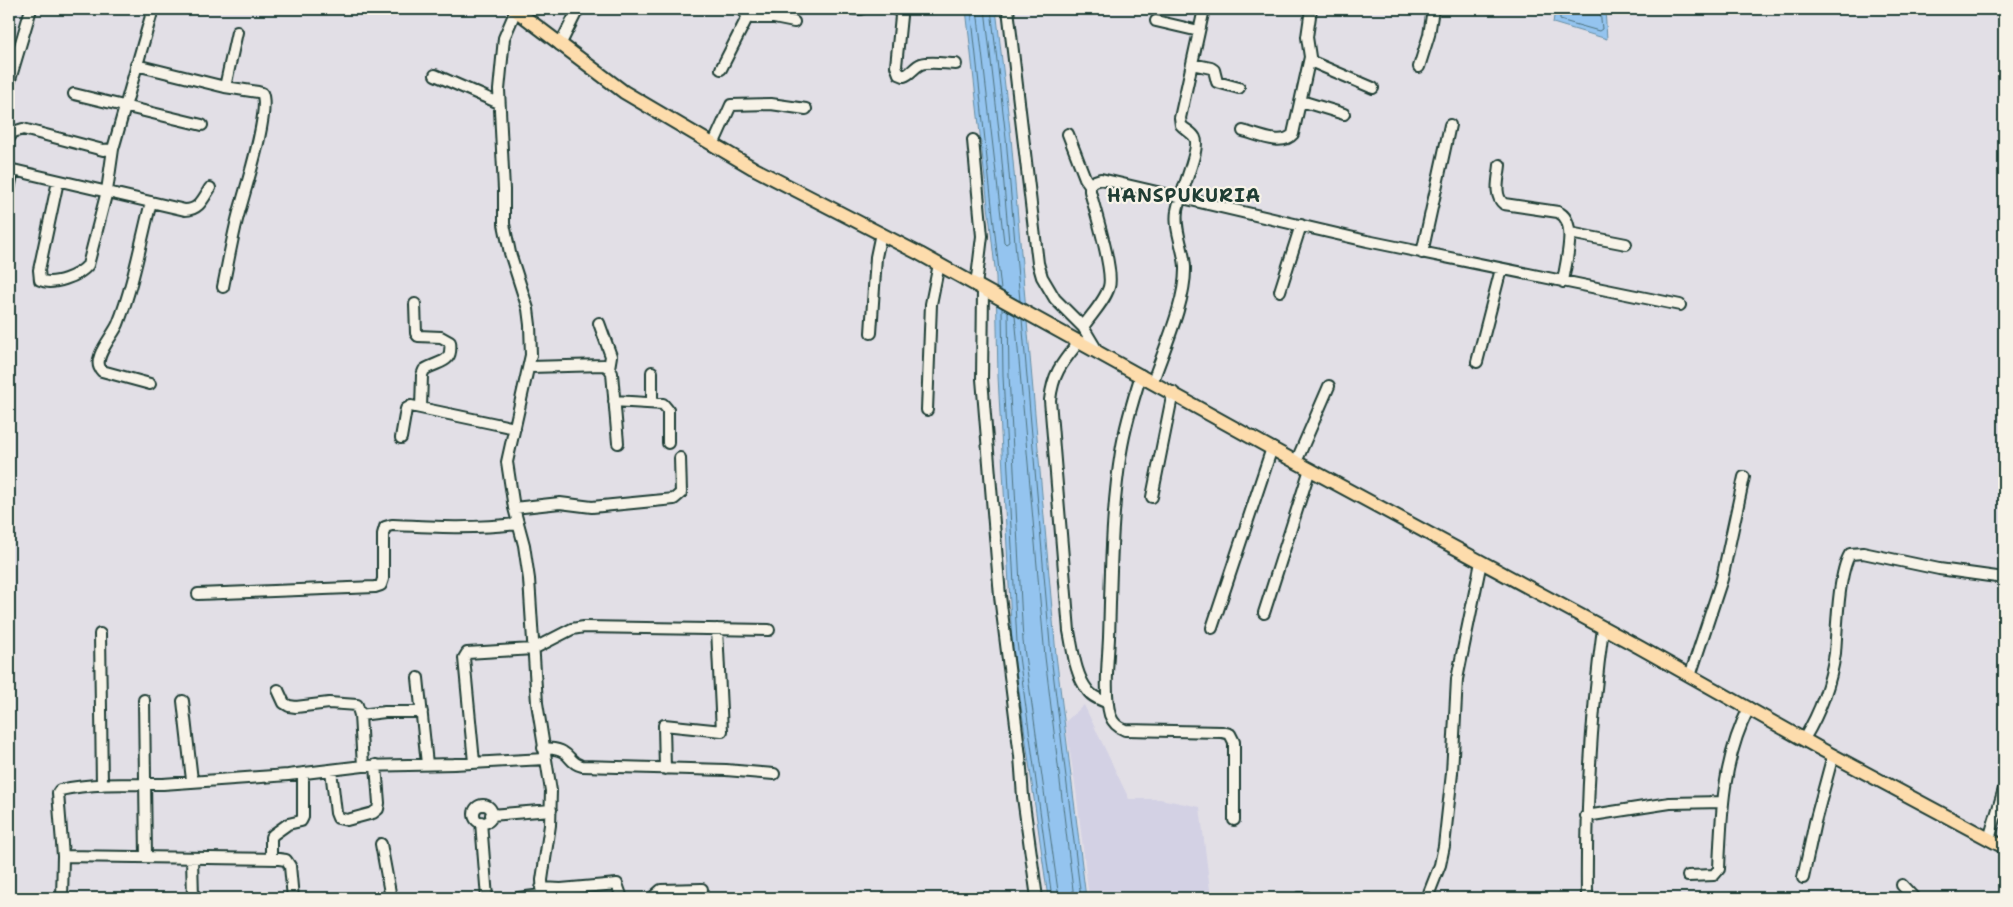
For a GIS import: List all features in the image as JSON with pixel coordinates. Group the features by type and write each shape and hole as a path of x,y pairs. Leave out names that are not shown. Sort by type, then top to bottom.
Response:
{"main road":[{"path":"515,9 624,92 753,168 939,264 1039,321 1141,374 1296,462 1603,628 1833,756 1914,797 2004,847"}],"street":[{"path":"9,83 31,9"},
{"path":"58,181 39,270 40,280 46,282 76,276 83,272 88,265 107,191 113,149 153,9"},
{"path":"515,9 504,38 499,103 504,224 510,252 528,309 530,367 507,462 517,524 524,545 529,579 533,649 543,748 551,790 551,810 542,894"},
{"path":"560,44 578,9"},
{"path":"855,9 861,9"},
{"path":"895,9 900,12 896,66 899,74 908,75 924,63 956,64"},
{"path":"1008,9 1038,263 1042,277 1055,299 1083,327 1098,352"},
{"path":"1153,381 1174,322 1184,276 1184,259 1176,223 1180,197 1196,141 1194,136 1181,125 1180,118 1204,9"},
{"path":"1242,131 1277,140 1287,139 1295,130 1310,61 1307,37 1311,9"},
{"path":"1419,67 1429,35 1433,9"},
{"path":"721,69 744,12 794,22"},
{"path":"1156,21 1199,32"},
{"path":"225,87 236,32"},
{"path":"1310,61 1373,88"},
{"path":"1192,64 1214,70 1219,84 1239,88"},
{"path":"136,65 225,87 262,93 265,99 260,133 237,218 224,287"},
{"path":"435,75 499,103"},
{"path":"74,94 202,125"},
{"path":"1301,101 1344,114"},
{"path":"713,145 731,105 777,104 806,109"},
{"path":"1422,252 1450,125"},
{"path":"9,138 13,132 23,129 103,150 113,149"},
{"path":"1068,134 1085,178 1090,185 1110,281 1105,296 1083,327"},
{"path":"973,140 982,236 982,379 1000,596 1020,756 1023,797 1037,898"},
{"path":"1500,165 1498,190 1501,202 1564,214 1568,220 1570,233 1562,282"},
{"path":"9,189 11,169 190,210 199,206 210,188"},
{"path":"1090,185 1095,181 1109,180 1422,252 1680,305"},
{"path":"150,384 102,371 98,362 100,355 114,333 123,308 151,202"},
{"path":"1280,291 1300,225"},
{"path":"871,334 876,258 881,233"},
{"path":"1570,233 1626,244"},
{"path":"927,410 931,304 939,264"},
{"path":"1477,362 1501,269"},
{"path":"415,304 416,333 422,338 442,337 446,339 450,342 451,352 447,359 424,370 422,375 421,408"},
{"path":"599,323 611,356 609,368"},
{"path":"1078,342 1059,367 1052,382 1050,400 1068,612 1074,657 1082,682 1089,692 1108,703"},
{"path":"530,367 604,365 609,368 612,373 618,443"},
{"path":"652,372 652,403"},
{"path":"1141,374 1129,414 1121,451 1113,518 1108,703 1110,716 1116,726 1125,730 1222,732 1230,734 1234,742 1234,820"},
{"path":"1296,462 1329,386"},
{"path":"1152,497 1173,392"},
{"path":"614,400 662,404 668,410 668,443"},
{"path":"401,438 406,409 411,406 515,428"},
{"path":"1212,628 1272,448"},
{"path":"514,508 560,503 592,507 674,499 681,493 680,458"},
{"path":"1264,613 1310,469"},
{"path":"1690,676 1722,579 1744,477"},
{"path":"198,594 381,585 383,579 383,534 385,527 392,525 444,528 517,524"},
{"path":"1804,740 1819,712 1832,671 1840,593 1846,560 1850,554 1863,553 1939,569 2004,578"},
{"path":"1428,898 1440,866 1444,846 1452,773 1458,679 1481,562"},
{"path":"474,762 465,655 468,653 533,649 577,627 769,630"},
{"path":"1587,894 1586,816 1594,704 1603,628"},
{"path":"665,769 664,725 722,731 717,629"},
{"path":"100,634 102,785"},
{"path":"418,678 427,764"},
{"path":"278,690 284,702 289,706 296,707 329,703 357,705 360,715 363,766"},
{"path":"144,700 146,857"},
{"path":"183,701 192,780"},
{"path":"1688,876 1714,876 1719,869 1726,780 1736,742 1749,708"},
{"path":"360,715 386,712 422,712"},
{"path":"543,748 558,749 566,752 574,764 582,766 726,770 774,774"},
{"path":"1803,878 1815,822 1833,756"},
{"path":"62,898 63,856 58,792 64,789 102,785 163,784 192,780 303,774 376,765 545,759"},
{"path":"331,770 336,813 338,818 347,820 373,813 378,809 376,765"},
{"path":"271,860 272,837 274,834 288,824 301,821 303,816 303,774"},
{"path":"1989,839 2004,789"},
{"path":"1586,816 1670,803 1723,802"},
{"path":"481,822 489,820 491,815 488,807 483,805 474,812 475,817 481,822 487,898"},
{"path":"491,815 551,810"},
{"path":"381,844 391,898"},
{"path":"63,856 286,860 290,866 293,898"},
{"path":"192,858 193,898"},
{"path":"518,898 560,889 617,884 622,898"},
{"path":"1902,885 1914,898"},
{"path":"652,898 661,890 702,889"},
{"path":"1299,898 1307,898"}],"shaded area":[{"path":"1084,705 1129,799 1160,799 1200,807 1211,898 1089,898 1076,790 1065,722"}],"water":[{"path":"966,9 996,9 1011,138 1056,655 1086,898 1048,898 1012,642 998,376 996,277"},
{"path":"1555,9 1605,9 1607,39 1553,23"}],"district":[{"name":"HANSPUKURIA","path":"1184,195"}]}
